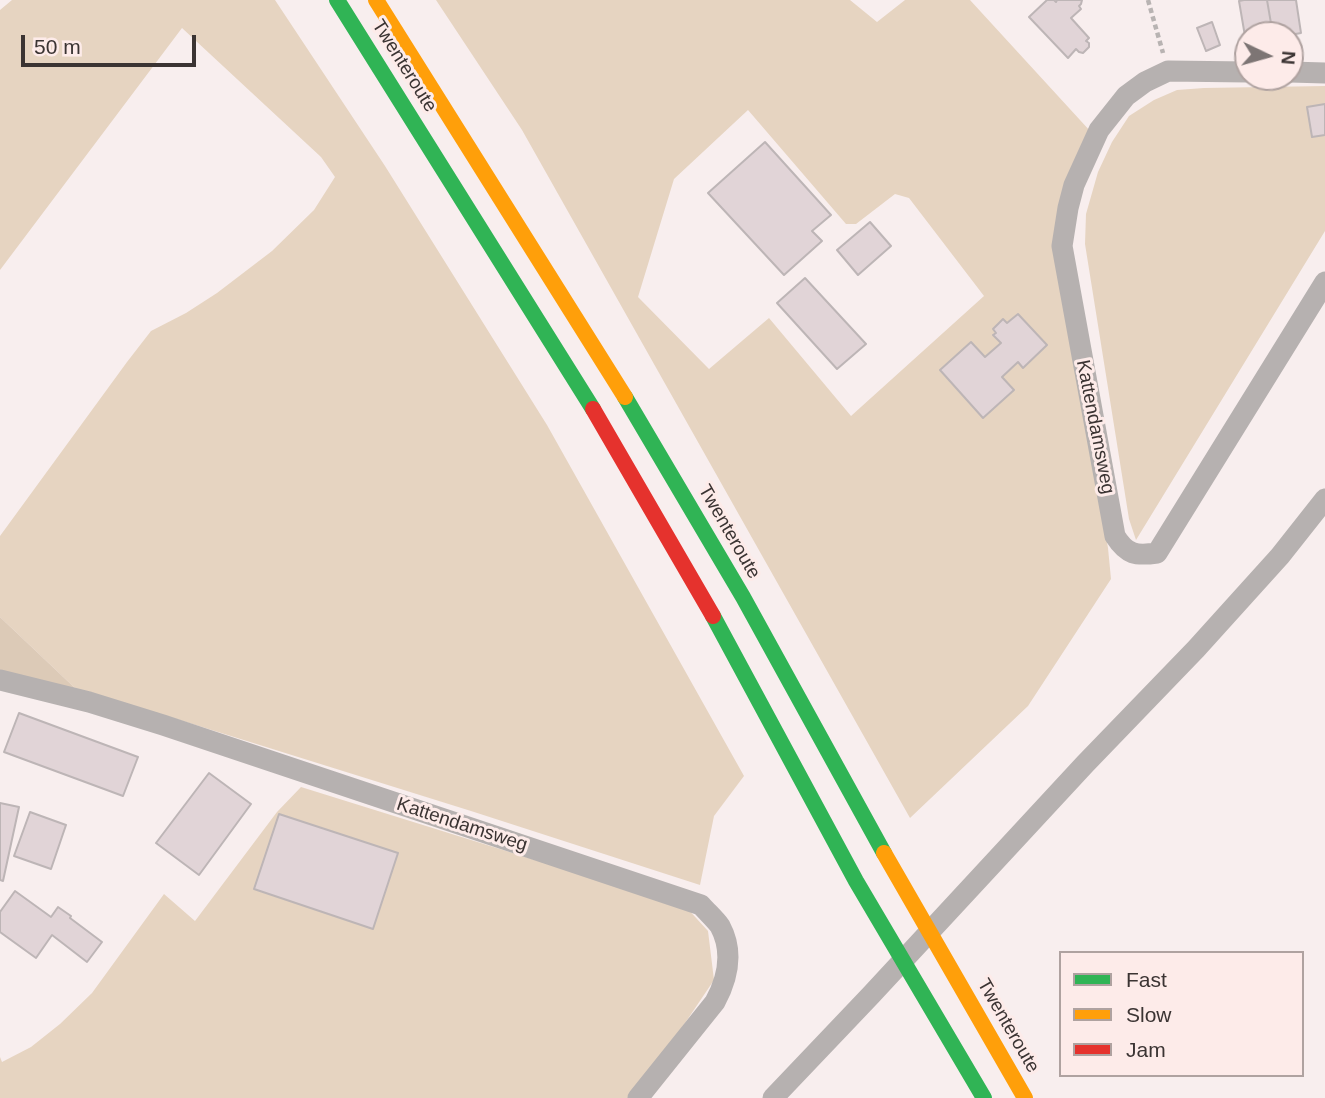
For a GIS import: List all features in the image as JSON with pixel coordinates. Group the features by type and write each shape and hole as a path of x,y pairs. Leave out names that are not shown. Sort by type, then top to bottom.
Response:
{"highway":[{"name":"Twenteroute","path":"337,0 608,433 722,632 856,881 984,1098"},
{"name":"Twenteroute","path":"376,0 634,411 743,597 886,857 1025,1098"}],"street":[{"name":"Kattendamsweg","path":"1234,72 1168,71 1145,82 1126,96 1099,130 1074,185 1068,208 1062,246 1115,536 1122,548 1139,555 1157,553 1325,282"},
{"path":"1304,72 1325,73"},
{"path":"773,1098 1196,649 1280,556 1325,499"},
{"name":"Kattendamsweg","path":"0,680 89,702 701,905 719,925 728,946 728,968 724,985 715,1002 638,1098"}],"path":[{"path":"1148,0 1168,71"}],"shaded area":[{"path":"12,0 275,0 385,166 547,425 744,776 714,816 700,885 76,689 0,617 0,536 127,362 151,331 217,293 272,251 314,210 335,177 321,157 182,28 0,270 0,10"},
{"path":"436,0 850,0 877,22 905,0 970,0 1091,132 1070,187 1075,359 1111,579 1028,706 910,818 522,130","holes":["748,110 846,224 856,224 895,194 909,198 984,296 851,416 769,318 709,369 638,297 674,179"]},
{"path":"1304,86 1325,86 1325,231 1136,540 1129,519 1085,244 1086,214 1098,172 1112,142 1129,116 1154,100 1177,90 1234,88 1234,91 1304,91"},
{"path":"0,617 76,689 0,677"},
{"path":"301,787 686,907 708,931 714,980 679,1032 628,1098 0,1098 0,1057 2,1062 31,1047 92,993 164,894 195,921 277,812"}],"building":[{"path":"1047,0 1082,0 1079,6 1081,9 1071,18 1089,38 1086,41 1089,47 1083,53 1076,49 1068,58 1029,17"},
{"path":"1267,0 1271,21 1242,21 1239,1"},
{"path":"1267,0 1296,0 1299,21 1271,21"},
{"path":"1212,22 1220,45 1206,51 1197,28"},
{"path":"1325,104 1325,135 1312,137 1307,107"},
{"path":"765,142 831,215 812,231 822,241 784,275 708,193"},
{"path":"870,222 891,246 858,275 837,250"},
{"path":"805,278 866,344 837,369 777,303"},
{"path":"1018,314 1047,345 1023,368 1018,362 1002,377 1014,390 983,418 940,370 971,342 985,357 1001,343 993,335 996,333 993,329 1003,319 1007,323"},
{"path":"19,713 138,757 123,796 4,752"},
{"path":"209,773 251,804 199,875 156,843"},
{"path":"0,803 19,807 3,881 0,880"},
{"path":"30,812 66,825 51,869 14,856"},
{"path":"279,814 398,853 373,929 254,889"},
{"path":"15,891 51,917 58,907 102,942 87,962 52,935 36,958 0,932 0,912"}],"traffic: fast":[{"path":"337,0 593,409"},
{"path":"625,397 743,597 884,853"},
{"path":"713,616 856,881 984,1098"}],"traffic: slow":[{"path":"376,0 625,397"},
{"path":"884,853 1025,1098"}],"traffic: jam":[{"path":"593,409 713,616"}]}
